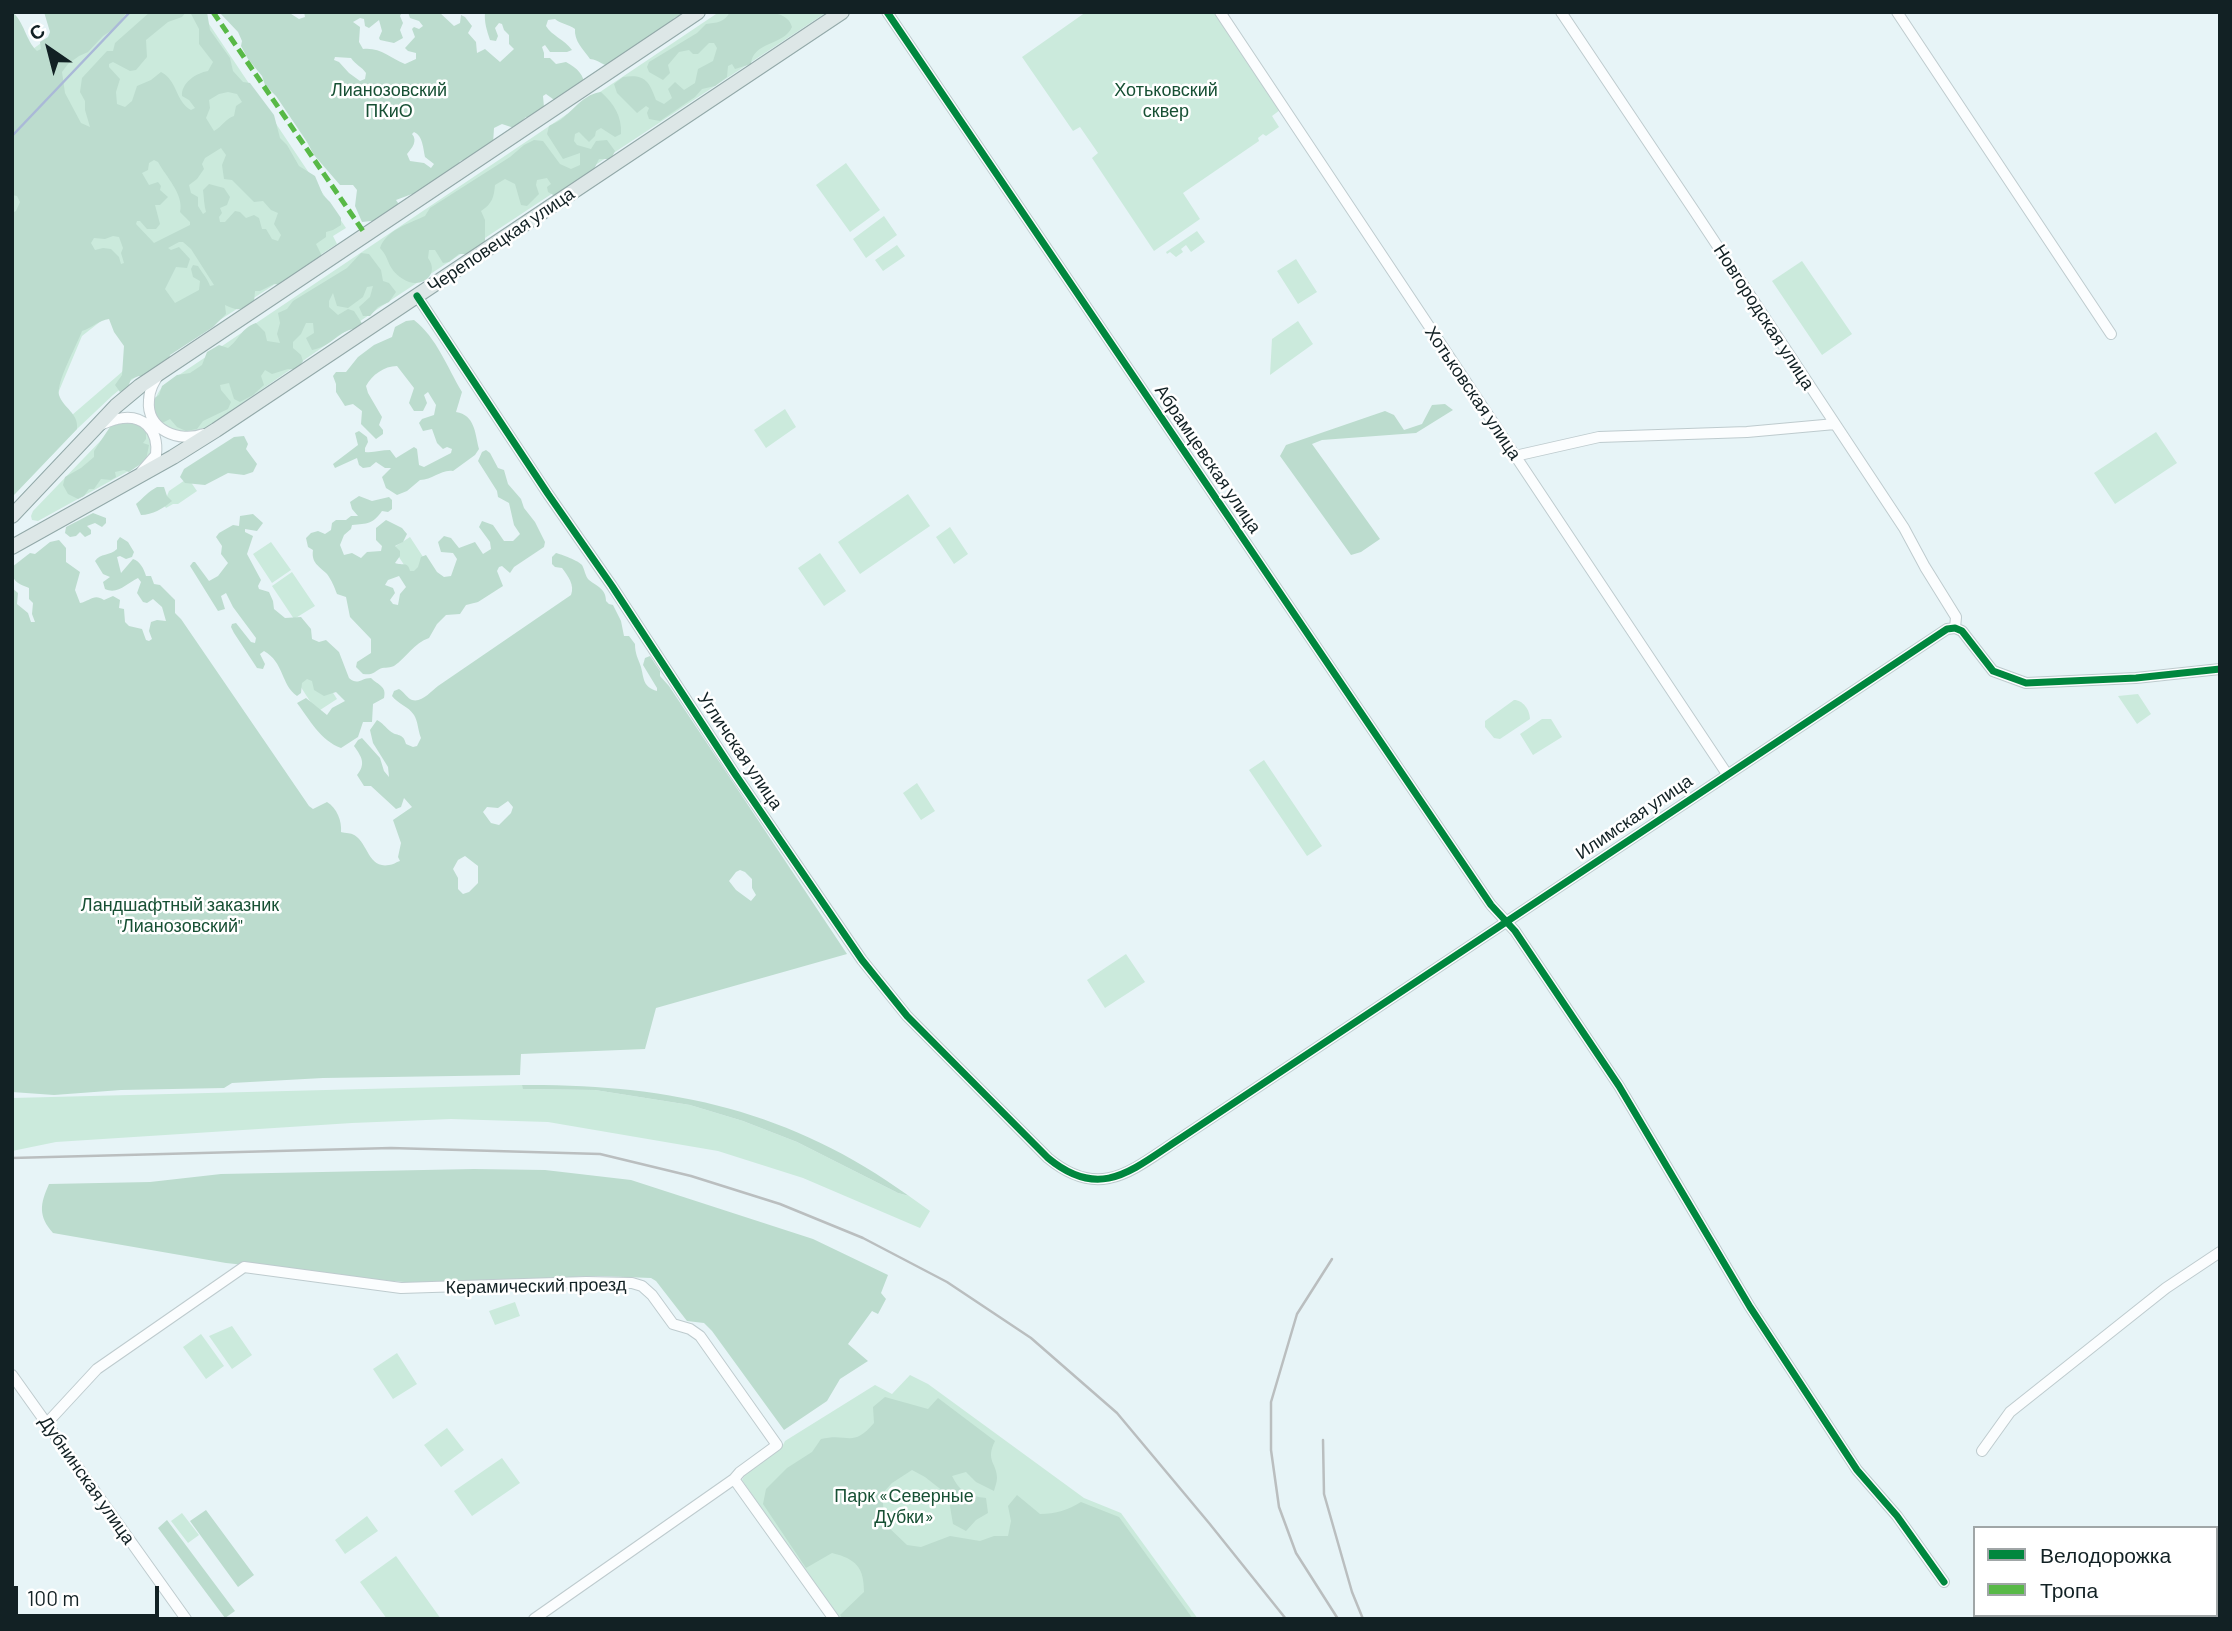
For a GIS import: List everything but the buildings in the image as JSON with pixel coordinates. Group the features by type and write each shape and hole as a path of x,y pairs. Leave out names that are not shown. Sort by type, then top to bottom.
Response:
{"main road":[{"path":"12,516 125,398 160,372 698,12"},
{"name":"Череповецкая улица","path":"12,547 216,430 842,12"}],"street":[{"name":"Абрамцевская улица","path":"887,12 1491,905 1516,931 1619,1086 1750,1307 1854,1466 1897,1516 1944,1582"},
{"name":"Хотьковская улица","path":"1220,12 1727,774"},
{"name":"Новгородская улица","path":"1560,12 1904,528 1956,617 1955,628"},
{"path":"1896,12 2111,334"},
{"name":"Угличская улица","path":"417,296 862,960 907,1016 1048,1158 1061,1168 1086,1179"},
{"path":"160,372 149,397 152,418 158,426 168,433 184,437 198,437 216,430"},
{"path":"97,426 116,419 131,418 142,421 156,435 156,455 136,477"},
{"path":"1515,456 1599,438 1747,432 1835,424"},
{"path":"1955,628 1962,631 1993,671 2026,682 2136,678 2220,669"},
{"name":"Илимская улица","path":"1086,1179 1110,1179 1140,1165 1936,635 1955,628"},
{"path":"1982,1451 2010,1412 2166,1288 2220,1252"},
{"name":"Керамический проезд","path":"47,1423 97,1369 244,1267 401,1289 624,1282 642,1286 673,1324 690,1329 700,1336 777,1445 734,1479"},
{"name":"Дубнинская улица","path":"12,1375 186,1619"},
{"path":"534,1619 734,1479 834,1619"}],"green space":[{"path":"12,12 37,51 41,49 40,42 48,37 50,32 44,12 127,12 115,28 88,52 68,64 62,72 65,93 81,123 90,127 85,101 80,92 82,78 107,51 113,51 115,43 150,12 186,12 182,17 168,22 146,40 147,57 136,70 130,71 113,62 109,64 120,79 116,92 117,104 125,107 132,101 137,86 161,72 171,80 182,102 191,110 195,108 182,96 182,91 194,76 208,71 213,62 199,44 199,29 190,12 207,12 210,30 230,58 233,71 243,82 250,83 274,115 280,138 299,166 315,176 323,195 341,218 341,225 326,232 326,237 316,244 323,258 288,286 274,284 255,291 254,302 243,308 236,309 225,305 226,314 213,327 170,355 167,367 147,378 139,376 131,379 127,390 120,392 115,385 122,375 124,346 109,319 82,331 59,389 61,400 76,419 77,429 12,497 12,213 20,202 17,196 12,195","holes":["219,94 237,94 242,102 236,106 234,116 214,131 206,118 210,108 209,100","221,148 226,155 222,165 224,179 232,180 254,202 263,201 278,213 274,224 281,235 278,241 272,239 266,229 262,229 259,218 254,215 246,218 235,211 225,222 220,222 220,208 227,205 230,197 224,188 209,184 203,190 206,212 203,214 198,206 198,197 191,193 189,185 204,169 202,164 205,158","154,160 158,162 177,192 180,212 190,222 190,225 154,243 136,224 140,221 147,229 156,229 160,224 155,205 160,205 168,197 160,190 158,182 149,185 142,173 148,170 149,163","119,237 124,263 121,264 119,257 111,249 95,250 91,243 94,238","183,242 191,249 214,285 210,286 198,266 193,265 193,277 200,281 199,290 175,303 165,289 176,267 187,268 190,259 179,247 171,250 168,248"]},
{"path":"73,12 201,12 346,228 333,236 337,244 152,364 113,395 12,497 12,56 16,61 58,31","holes":["115,310 137,359 72,415 56,398 82,336"]},
{"name":"Лианозовский ПКиО","path":"219,12 288,12 299,19 305,17 304,12 402,12 400,16 403,23 400,30 403,38 394,43 380,40 382,31 379,20 369,28 365,26 364,19 353,22 360,27 359,42 363,49 380,51 405,64 416,59 416,53 405,48 415,37 412,29 423,26 419,21 410,18 408,12 439,12 454,26 460,23 461,15 465,17 472,26 468,33 476,42 477,53 485,49 500,62 514,49 509,44 509,35 502,24 499,23 495,28 498,36 496,41 490,40 485,12 687,12 674,18 672,23 613,68 590,59 577,41 575,29 555,19 548,20 546,26 572,50 550,52 545,45 542,47 544,58 550,58 556,64 566,62 574,67 582,75 585,88 557,102 546,94 543,96 544,107 530,120 526,117 514,128 502,124 494,128 493,144 460,161 457,168 419,198 412,194 396,200 400,206 380,224 362,222 355,206 357,190 353,185 340,185 314,155 276,96 265,85 262,76 248,59 238,32","holes":["335,57 351,58 366,73 365,79 360,81 349,73 334,60","414,132 421,139 425,157 434,164 431,168 424,163 410,161 407,154 414,144"]},
{"path":"719,12 827,12 382,306 209,426 186,433 162,425 156,400 164,385"},
{"path":"730,12 775,13 789,20 792,27 782,38 757,51 751,64 735,69 732,64 728,66 727,77 715,86 702,89 695,97 660,121 649,119 649,108 646,106 637,113 617,93 614,84 623,77 641,78 651,88 656,100 664,104 672,98 668,89 675,82 684,90 695,83 698,69 713,61 717,48 714,43 709,43 698,54 689,50 679,52 668,65 670,73 663,80 649,72 647,67 649,62 697,33 706,24 723,20"},
{"name":"Хотьковский сквер","path":"1086,12 1215,12 1280,110 1272,116 1279,127 1266,136 1263,134 1258,138 1259,141 1183,193 1200,219 1154,251 1092,158 1098,153 1080,127 1073,131 1022,57"},
{"path":"601,92 616,111 621,134 615,137 601,128 589,142 579,132 575,134 574,141 577,145 591,149 596,141 607,140 615,151 611,159 599,159 592,173 555,196 548,192 547,187 551,184 547,178 537,180 539,194 527,206 521,205 515,184 505,179 495,185 492,200 481,211 485,220 485,245 443,263 435,250 429,250 428,258 432,270 421,282 409,282 391,268 380,248 387,236 425,216 430,208 510,157 524,145 534,140 543,141 560,164 571,169 580,165 580,153 563,159 547,134 549,126 585,98"},
{"path":"846,163 880,210 850,232 816,185"},
{"path":"884,216 897,235 866,258 853,239"},
{"path":"1197,231 1205,242 1191,252 1186,245 1181,249 1183,252 1176,257 1170,252 1167,254 1166,252"},
{"path":"897,245 905,256 883,271 875,260"},
{"path":"361,253 369,254 381,270 383,281 389,283 396,292 389,302 378,307 370,316 363,316 359,307 370,297 373,286 367,287 363,297 348,308 337,306 333,293 329,307 338,315 348,309 354,311 363,325 312,350 306,338 314,333 313,323 306,323 293,342 293,348 303,361 297,370 288,369 272,374 265,370 261,376 264,385 240,402 234,399 229,383 220,385 231,402 228,409 203,421 197,429 186,431 177,427 170,419 162,423 153,413 153,399 159,395 162,386 177,375 190,373 202,365 207,352 219,345 228,348 251,325 256,323 265,332 267,341 280,343 277,334 280,323 278,313 347,268"},
{"path":"1296,259 1317,292 1298,304 1277,271"},
{"path":"1802,261 1852,334 1822,355 1772,281"},
{"path":"414,320 435,344 462,392 456,412 471,421 479,449 453,471 420,480 407,491 397,495 386,488 382,477 391,468 385,468 376,462 363,468 357,458 335,468 333,464 358,445 355,433 359,431 367,437 365,452 390,450 396,458 414,447 417,449 419,465 424,467 451,453 452,449 443,449 437,443 432,429 423,431 419,423 422,419 434,415 436,405 428,392 424,395 427,403 423,411 414,411 409,403 414,388 397,366 383,369 366,386 382,417 379,425 383,434 376,439 361,424 362,411 353,404 345,406 336,392 333,376 336,372 346,372 358,357 374,345 392,337 395,327"},
{"path":"1298,321 1313,344 1270,375 1272,339"},
{"path":"1445,404 1453,410 1416,433 1322,440 1312,444 1380,539 1361,552 1351,555 1280,456 1286,445 1385,411 1394,415 1404,430 1422,424 1432,405"},
{"path":"785,409 796,427 766,448 754,430"},
{"path":"127,419 140,424 146,432 143,443 149,445 146,460 129,472 115,472 116,477 111,480 101,479 94,489 89,489 78,499 68,494 63,485 65,477 94,457 94,451 110,427"},
{"path":"137,424 151,435 152,453 145,462 38,521 32,520 33,511 108,433"},
{"path":"2156,432 2177,463 2115,504 2094,473"},
{"path":"244,436 248,444 246,449 257,464 253,472 244,475 228,473 205,485 185,483 180,477 184,469 234,437"},
{"path":"486,450 490,453 498,468 504,470 508,484 535,522 545,542 544,547 514,567 510,573 502,566 499,567 497,571 503,586 478,602 466,605 460,614 446,615 429,638 419,643 394,666 363,674 356,667 357,662 371,653 371,639 350,617 346,597 337,594 327,574 316,564 313,550 308,547 306,538 318,531 325,534 331,530 332,523 336,520 358,516 350,502 359,496 372,501 389,497 392,500 392,509 388,512 382,511 369,522 352,525 344,535 340,545 344,555 352,553 361,558 367,552 381,551 382,546 376,540 376,528 386,520 402,528 407,534 403,542 395,546 400,551 400,556 395,563 406,565 410,571 414,571 421,557 426,555 437,572 444,577 451,576 457,559 453,553 441,552 438,542 444,536 451,538 459,548 475,542 483,554 491,549 490,542 479,527 482,521 493,525 504,541 513,541 520,534 514,525 509,503 498,497 478,461","holes":["399,576 406,587 400,594 398,605 393,604 390,600 395,593 393,588 385,585 388,580"]},
{"path":"188,478 197,491 178,504 166,508 161,500"},
{"path":"157,487 164,487 172,501 158,511 141,515 136,504"},
{"path":"908,494 930,526 860,574 838,542"},
{"path":"93,513 106,518 102,527 95,523 87,526 91,534 85,537 80,532 70,537 65,533 66,527"},
{"path":"253,514 263,523 257,531 245,529 245,532 253,536 247,554 261,580 259,589 269,592 274,609 285,618 301,617 311,629 312,639 319,642 326,640 339,652 349,678 357,682 371,678 384,691 384,698 373,704 372,722 363,722 358,737 341,748 321,735 297,703 306,698 327,715 332,708 345,701 336,692 324,696 314,690 312,681 307,679 302,683 301,693 297,696 288,686 275,661 264,651 260,654 265,664 263,669 257,668 234,633 232,624 236,623 251,642 255,643 256,638 226,593 221,596 225,609 218,611 190,566 195,562 209,581 218,576 228,563 221,554 222,546 216,537 233,525 239,526 240,516"},
{"path":"950,527 968,554 954,564 936,537"},
{"name":"Ландшафтный заказник \"Лианозовский\"","path":"120,537 128,542 134,552 132,557 126,559 117,557 121,573 135,560 146,576 151,576 154,584 160,585 175,600 175,613 309,806 313,809 327,802 331,805 338,815 341,832 357,837 372,859 382,865 400,861 398,857 401,843 393,820 412,807 404,798 401,807 396,809 371,786 364,786 357,775 362,761 354,746 362,738 380,758 389,777 388,767 373,743 370,730 377,720 413,747 417,746 421,738 414,715 392,696 394,691 399,689 412,700 423,698 571,595 570,581 562,568 552,564 552,557 556,553 577,562 582,565 589,580 603,591 606,601 613,605 621,621 624,636 629,636 635,644 647,685 657,691 643,665 645,658 650,656 660,671 660,676 847,954 656,1008 645,1049 521,1054 520,1075 323,1078 232,1083 224,1088 121,1090 54,1095 12,1092 12,588 18,593 17,604 28,613 31,622 35,622 29,588 16,581 12,567 30,553 35,554 50,542 59,540 66,548 66,562 80,572 75,590 80,603 95,597 104,600 113,596 120,600 119,608 124,609 125,622 129,626 142,629 149,641 152,639 149,631 151,622 166,621 162,607 153,599 147,603 143,602 137,593 141,582 138,578 114,591 105,589 103,582 110,577 103,574 95,561 117,549","holes":["508,801 513,807 511,813 499,825 491,823 483,812 487,807 498,808","465,856 478,866 478,883 463,894 458,889 458,878 453,869 458,860","736,872 745,872 752,879 752,888 756,895 751,901 729,881"]},
{"path":"410,537 429,566 412,577 393,548"},
{"path":"271,542 291,570 272,583 253,554"},
{"path":"820,553 846,591 824,606 798,568"},
{"path":"292,572 315,606 294,619 272,586"},
{"path":"315,665 337,699 317,712 295,678"},
{"path":"2138,694 2151,714 2137,724 2118,696"},
{"path":"1514,700 1525,706 1530,719 1500,739 1494,738 1485,727 1485,721"},
{"path":"1542,719 1551,719 1562,737 1533,755 1520,734"},
{"path":"1264,760 1322,846 1307,856 1249,770"},
{"path":"917,783 935,811 921,820 903,793"},
{"path":"1126,954 1145,982 1105,1008 1087,980"},
{"path":"522,1085 524,1089 595,1090 690,1105 743,1121 797,1142 909,1196 930,1211 920,1228 803,1178 718,1151 548,1122 451,1119 352,1123 56,1142 12,1151 12,1098"},
{"path":"522,1085 627,1090 725,1107 772,1122 818,1142 864,1166 909,1196 797,1142 743,1121 690,1105 595,1090 523,1089"},
{"path":"545,1170 631,1180 813,1239 888,1275 881,1293 886,1299 878,1314 872,1311 848,1344 868,1361 840,1379 827,1401 784,1430 712,1331 704,1323 687,1321 651,1278 598,1276 417,1283 226,1263 53,1233 42,1210 49,1184 150,1182 221,1174"},
{"path":"515,1302 520,1316 495,1325 489,1311"},
{"path":"232,1326 252,1355 232,1369 209,1336"},
{"path":"201,1334 224,1366 206,1379 183,1347"},
{"path":"397,1353 417,1384 393,1399 373,1369"},
{"name":"Парк «Северные Дубки»","path":"910,1375 928,1384 1084,1498 1121,1513 1198,1619 837,1619 742,1480 746,1473 785,1441 875,1385 892,1394"},
{"name":"Парк «Северные Дубки»","path":"885,1397 928,1409 938,1398 995,1441 991,1453 997,1473 994,1491 976,1482 966,1472 952,1476 965,1492 986,1498 988,1513 976,1520 966,1531 953,1524 948,1495 912,1470 892,1483 882,1494 885,1524 907,1545 921,1547 950,1536 980,1541 994,1536 1008,1536 1011,1521 1008,1506 1017,1495 1040,1514 1062,1511 1081,1502 1119,1517 1193,1619 843,1619 840,1615 864,1592 857,1565 832,1553 806,1568 763,1504 766,1489 787,1468 812,1452 821,1439 855,1438 867,1431 874,1423 873,1407"},
{"path":"447,1428 464,1450 441,1467 424,1445"},
{"path":"502,1458 520,1483 472,1516 454,1491"},
{"path":"206,1510 254,1575 238,1587 190,1521"},
{"path":"182,1513 199,1535 188,1543 171,1521"},
{"path":"367,1516 378,1531 345,1554 335,1540"},
{"path":"167,1520 235,1611 225,1618 158,1528"},
{"path":"396,1556 441,1619 387,1619 360,1582"}],"waterway":[{"path":"12,136 130,12"}],"railway":[{"path":"12,1158 391,1148 600,1154 691,1176 780,1204 863,1238 947,1282 1031,1338 1117,1413 1286,1619"},
{"path":"1332,1259 1297,1314 1271,1402 1271,1450 1279,1507 1296,1553 1338,1619"},
{"path":"1323,1440 1324,1494 1352,1592 1363,1619"}],"marked path":[{"path":"213,12 363,231"}],"cycle path":[{"path":"887,12 1491,905 1515,931 1619,1086 1750,1307 1857,1470 1897,1516 1944,1582"},
{"path":"417,296 862,960 907,1016 1048,1158 1067,1171 1084,1178 1101,1179 1132,1170 1947,629 1962,631 1993,671 2026,683 2136,678 2220,669"}]}
